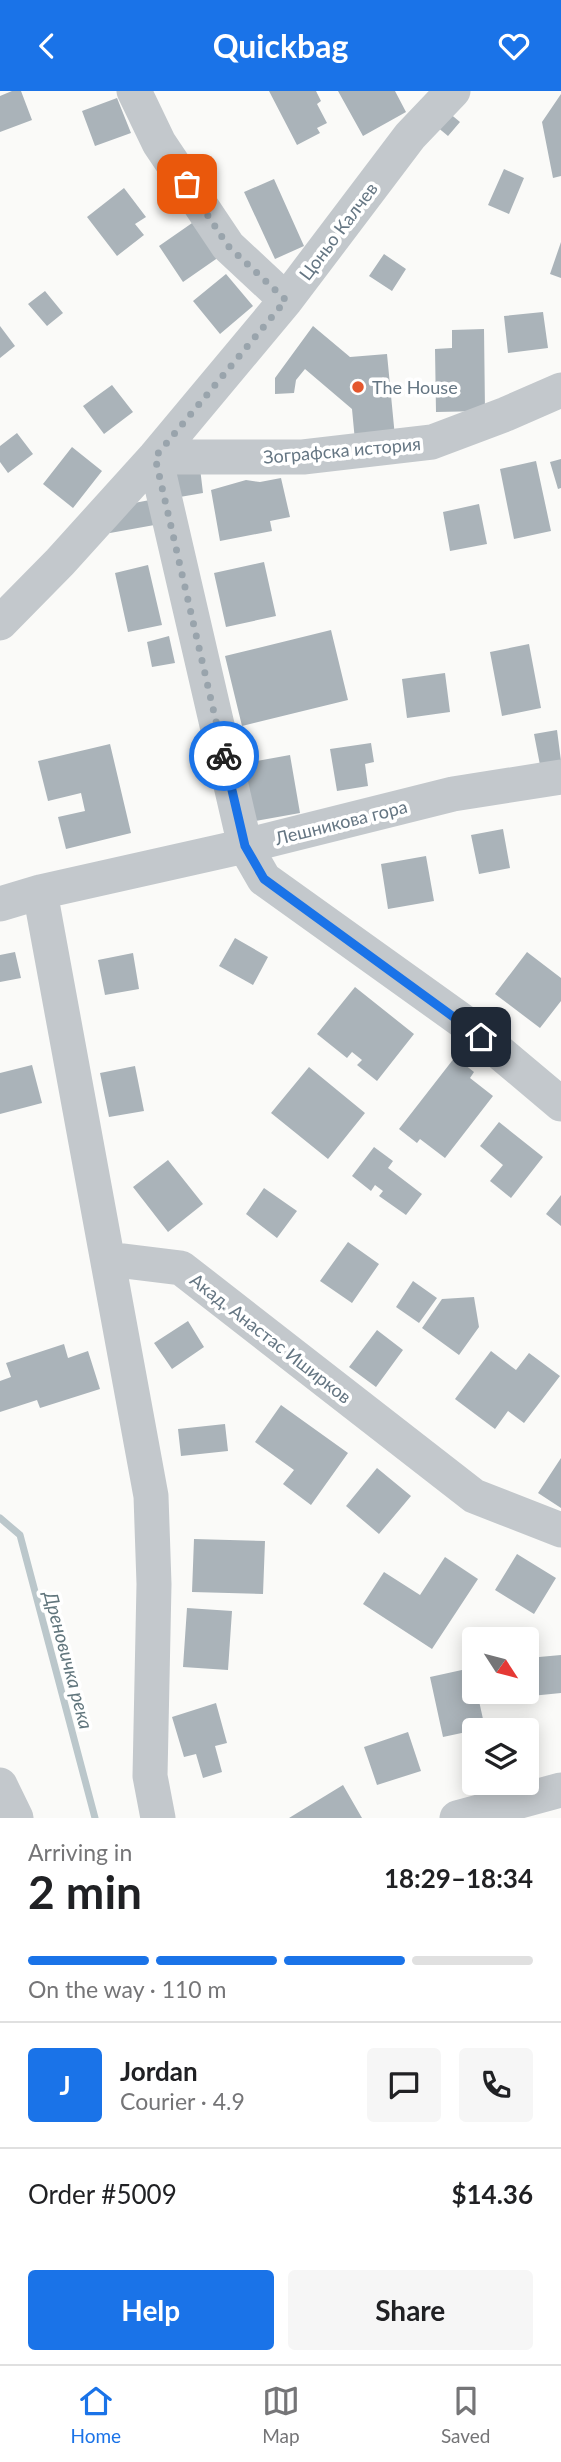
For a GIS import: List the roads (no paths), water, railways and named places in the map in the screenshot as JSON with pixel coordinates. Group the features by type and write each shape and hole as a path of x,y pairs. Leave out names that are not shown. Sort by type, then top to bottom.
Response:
{"street":[{"path":"134,91 159,143 228,246 286,300"},
{"name":"Цоньо Калчев","path":"0,623 60,562 155,457 286,300 410,137 453,91"},
{"name":"Зографска история","path":"155,457 303,457 432,442 561,390"},
{"path":"155,457 245,846 264,879 461,1020 561,1104"},
{"name":"Лешникова гора","path":"0,904 40,892 453,795 561,776"},
{"path":"40,892 151,1496 155,1584 150,1776 158,1818"},
{"name":"Акад. Анастас Иширков","path":"108,1259 181,1269 474,1496 561,1530"},
{"path":"0,1785 16,1818"},
{"path":"457,1818 561,1790"}],"waterway":[{"name":"Дреновичка река","path":"0,1518 20,1535 95,1818"}],"place":[{"name":"The House","path":"358,387"}]}
